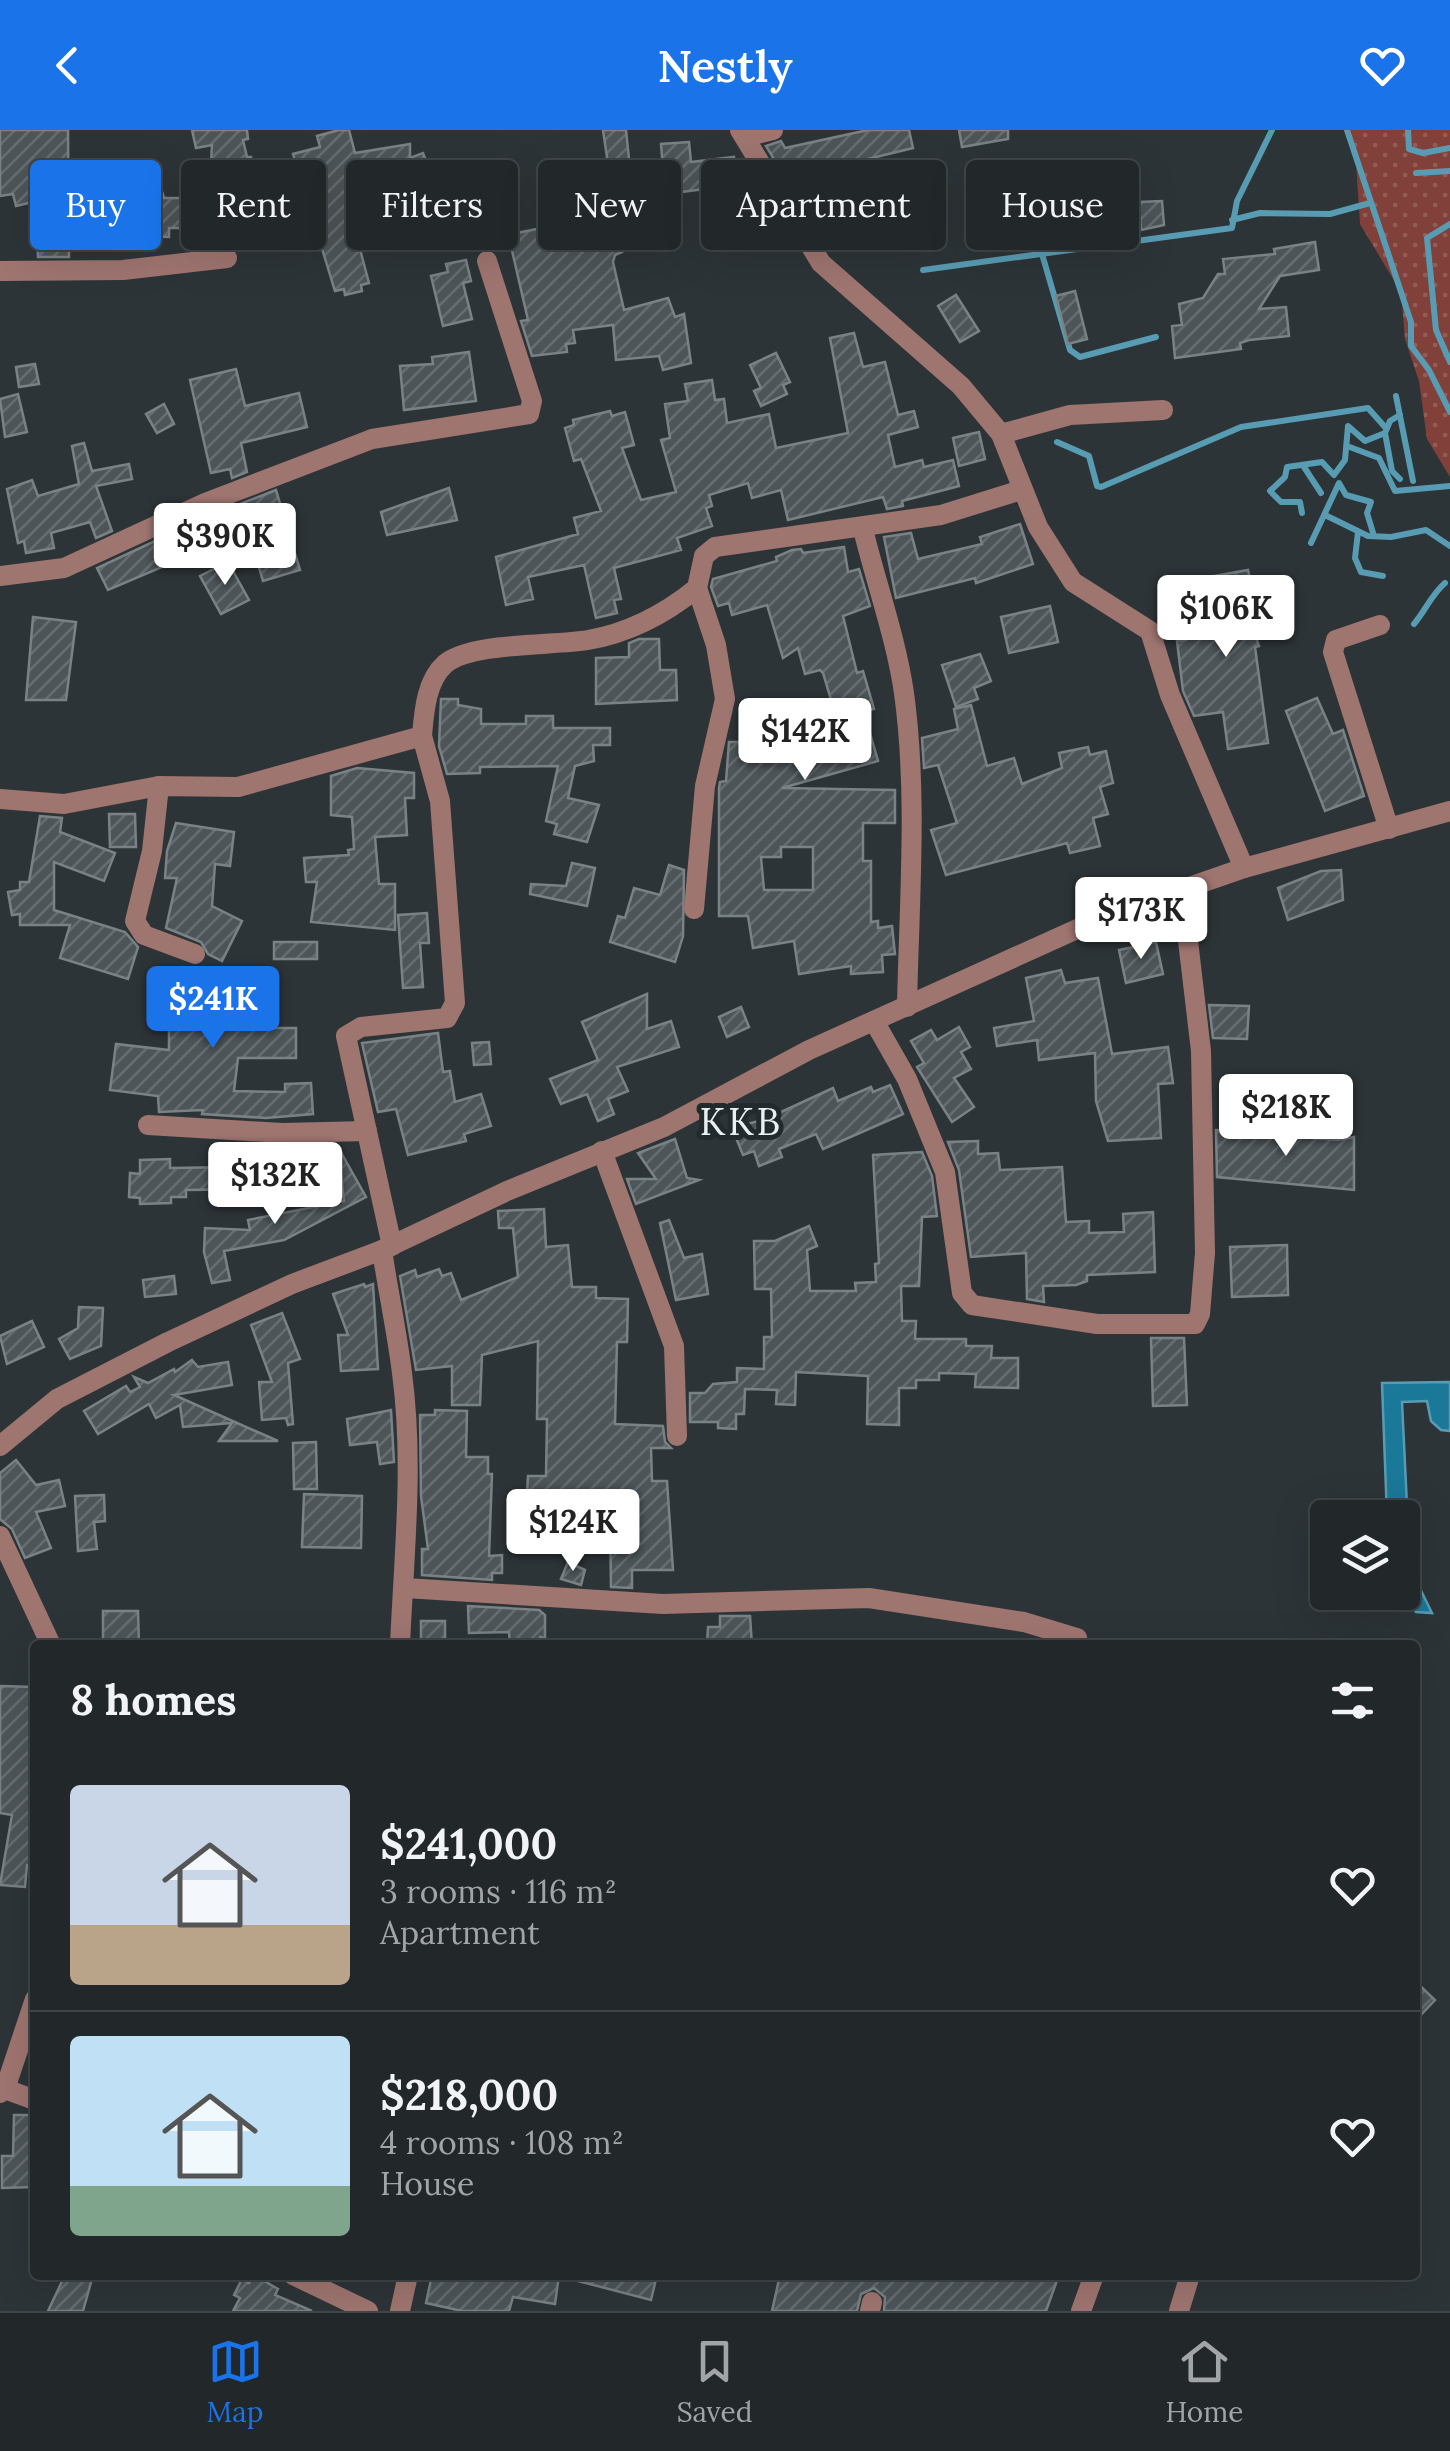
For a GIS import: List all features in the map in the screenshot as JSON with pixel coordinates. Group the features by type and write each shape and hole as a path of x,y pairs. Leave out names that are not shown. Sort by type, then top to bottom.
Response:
{"street":[{"path":"773,130 743,134 820,263 961,386 1000,434 1038,527 1073,582 1133,616 1150,631 1170,695 1244,868"},
{"path":"0,272 122,270 227,258"},
{"path":"0,576 64,568 205,502 372,439 529,414 532,401 487,261"},
{"path":"1000,434 1070,415 1163,410"},
{"path":"694,909 705,786 725,699 716,645 697,588 704,556 716,547 863,529 941,514 1022,490"},
{"path":"863,529 897,659 907,721 912,844 908,1007"},
{"path":"400,1640 405,1588 405,1412 387,1248 348,1031 447,1018 456,1003 440,801 422,736 432,681 446,662 477,652 590,640 632,628 657,617 697,588"},
{"path":"1380,625 1336,640 1334,652 1389,829"},
{"path":"0,800 76,803 160,786 238,787 422,736"},
{"path":"160,786 152,851 135,921 144,935 195,954"},
{"path":"0,1446 57,1399 292,1284 387,1248 602,1150 664,1127 808,1050 1106,916 1244,868 1450,811"},
{"path":"874,1021 908,1079 944,1172 962,1293 972,1305 1096,1324 1195,1324 1200,1314 1205,1253 1201,1051 1182,890"},
{"path":"148,1125 262,1132 367,1131"},
{"path":"602,1150 674,1346 677,1436"},
{"path":"0,1536 49,1640"},
{"path":"405,1588 663,1604 869,1598 1024,1622 1077,1640"},
{"path":"30,2013 2,2091 30,2099"},
{"path":"303,2280 368,2311"},
{"path":"400,2311 407,2280"},
{"path":"1080,2311 1092,2280"},
{"path":"1178,2311 1188,2280"}],"shaded area":[{"path":"1345,130 1450,130 1450,477 1427,439 1419,381 1405,339 1401,292 1360,224 1356,161"}],"water":[{"path":"1450,1382 1450,1431 1441,1430 1431,1421 1427,1401 1402,1402 1407,1500 1386,1500 1382,1383"},
{"path":"1420,1588 1432,1613 1416,1612 1420,1610"}],"building":[{"path":"0,130 68,130 68,160 30,160 30,203 16,206 13,194 0,196"},
{"path":"192,130 247,130 248,139 243,140 251,160 211,160 212,145 196,148"},
{"path":"349,130 355,153 410,144 410,158 423,153 426,160 346,160 346,250 360,250 369,283 361,285 362,291 345,295 344,289 335,291 322,250 326,250 326,160 295,160 293,154 320,147 317,136"},
{"path":"603,130 626,130 629,159 607,160"},
{"path":"868,130 909,130 913,148 864,160 774,160 766,146 781,141 785,148"},
{"path":"959,130 1008,130 1008,139 962,147"},
{"path":"689,142 691,162 701,161 701,190 681,192 681,160 662,160 661,144"},
{"path":"161,188 164,198 181,198 181,228 169,228 169,237 161,237"},
{"path":"1162,201 1164,225 1141,230 1139,202"},
{"path":"538,229 538,250 621,250 613,262 624,310 668,298 675,317 684,314 691,363 663,370 659,356 616,360 613,325 573,330 575,343 566,344 567,352 532,356 521,321 528,320 512,250 518,250 518,233"},
{"path":"1315,242 1319,270 1280,276 1259,309 1286,307 1289,336 1249,340 1240,343 1241,349 1175,358 1172,326 1182,325 1179,304 1203,298 1218,274 1225,274 1223,259 1275,254 1274,249"},
{"path":"38,250 69,250 69,257 38,257"},
{"path":"466,260 471,281 463,283 472,319 443,326 431,276 448,272 446,264"},
{"path":"1075,291 1087,339 1068,344 1056,296"},
{"path":"956,295 979,331 960,342 938,306"},
{"path":"854,333 863,367 885,362 898,415 914,411 918,427 888,435 895,467 922,460 924,467 953,460 959,486 902,501 903,506 887,509 883,497 788,520 781,490 752,498 748,483 709,495 712,506 706,508 712,526 677,538 681,550 614,568 621,599 614,600 617,613 596,618 584,565 528,577 533,599 506,605 496,557 578,534 574,518 601,511 581,459 574,461 565,428 574,425 573,420 610,411 612,416 625,412 634,445 622,448 641,500 676,492 661,440 670,438 665,404 688,401 685,384 712,380 715,400 724,399 727,423 769,414 776,448 848,433 830,338"},
{"path":"469,352 476,401 404,410 400,366 433,364 432,357"},
{"path":"776,353 790,382 783,385 787,394 761,406 754,391 761,388 750,365"},
{"path":"35,364 39,384 19,387 16,367"},
{"path":"236,369 245,406 299,393 307,427 241,443 247,472 232,478 230,469 211,473 190,380"},
{"path":"18,394 27,432 5,437 0,399"},
{"path":"164,404 174,424 157,433 146,414"},
{"path":"979,432 985,459 959,466 953,438"},
{"path":"84,443 92,471 129,464 132,479 96,486 112,531 96,538 90,522 51,533 54,548 26,553 24,541 18,543 7,489 32,480 38,496 79,484 72,446"},
{"path":"449,488 457,520 387,535 381,512"},
{"path":"276,490 300,570 263,581 240,504"},
{"path":"1020,524 1033,564 976,583 975,578 896,598 884,537 911,533 918,559 982,544 980,537"},
{"path":"168,535 181,559 108,590 97,568"},
{"path":"844,547 848,572 859,569 870,606 843,616 857,673 863,671 874,709 864,712 878,761 782,788 895,790 895,823 863,823 863,861 871,861 871,922 878,921 878,928 892,926 895,954 882,955 883,972 851,974 851,966 799,974 794,941 753,948 748,916 719,916 719,788 720,782 726,781 729,742 751,742 751,747 840,746 835,731 840,730 823,673 820,670 805,674 798,648 783,658 767,605 732,615 729,603 718,606 711,587 713,579 777,561 776,557 792,550 801,549 803,553","holes":["781,847 813,847 813,890 764,890 761,857 781,857"]},
{"path":"228,562 249,600 221,614 200,576"},
{"path":"1248,570 1262,633 1255,634 1259,646 1255,647 1268,743 1228,749 1223,712 1194,716 1183,691 1177,641 1186,640 1184,627 1206,624 1196,585 1215,580 1214,576"},
{"path":"1050,606 1058,642 1009,653 1001,617"},
{"path":"33,617 76,622 66,700 26,700"},
{"path":"659,639 660,670 676,670 677,700 596,704 596,658 629,657 629,643"},
{"path":"980,654 991,681 974,688 978,699 956,707 942,665"},
{"path":"1317,698 1333,734 1343,730 1364,796 1325,811 1286,711"},
{"path":"441,699 458,699 458,705 481,709 481,724 526,724 526,716 553,716 553,728 610,728 610,745 593,745 594,761 575,766 568,798 599,805 587,842 554,834 557,824 546,821 558,766 480,767 480,773 447,774 439,746"},
{"path":"971,705 987,766 1014,758 1022,784 1062,768 1059,753 1088,747 1090,755 1106,751 1113,783 1100,787 1108,814 1093,818 1100,846 1070,853 1067,843 946,875 931,830 957,823 938,765 924,768 922,738 958,729 954,709"},
{"path":"357,768 414,773 414,798 405,798 407,835 375,837 379,884 395,884 395,930 311,922 317,882 306,882 304,858 349,855 348,850 354,849 352,817 331,815 331,776"},
{"path":"109,814 135,814 136,847 110,847"},
{"path":"40,816 62,818 60,832 115,853 104,881 54,862 54,910 125,932 138,947 128,979 60,958 70,925 20,925 20,914 12,915 8,892 20,890 20,882 29,882"},
{"path":"176,823 234,832 230,866 215,864 212,906 242,921 222,961 208,954 201,942 166,928 177,878 165,878 167,851"},
{"path":"572,863 595,868 587,906 530,894 531,884 566,886"},
{"path":"669,865 684,870 683,936 675,962 610,942 618,916 625,918 634,888 660,895"},
{"path":"1341,870 1343,900 1288,920 1278,888 1321,871"},
{"path":"427,913 429,943 420,943 423,987 403,988 398,915"},
{"path":"274,942 317,942 317,959 274,959"},
{"path":"1156,942 1163,974 1126,983 1119,950"},
{"path":"1061,970 1065,983 1098,978 1112,1054 1168,1047 1173,1083 1158,1084 1161,1138 1108,1141 1096,1101 1095,1053 1039,1060 1037,1040 997,1046 994,1028 1034,1021 1026,978"},
{"path":"169,973 266,973 267,1028 296,1028 296,1058 238,1058 234,1091 285,1092 285,1084 311,1083 313,1114 266,1118 202,1114 203,1110 159,1112 158,1096 110,1090 116,1044 169,1050"},
{"path":"647,994 647,1029 671,1021 679,1047 617,1067 628,1091 608,1099 614,1114 598,1121 587,1094 561,1104 550,1079 598,1060 582,1022"},
{"path":"1209,1005 1249,1006 1247,1039 1213,1038"},
{"path":"741,1007 749,1027 727,1037 719,1017"},
{"path":"959,1027 970,1047 961,1052 971,1069 954,1078 974,1107 952,1122 917,1067 924,1063 911,1041 931,1030 937,1040"},
{"path":"438,1033 443,1072 450,1071 455,1102 481,1094 491,1126 464,1134 466,1141 408,1155 396,1109 378,1112 362,1043"},
{"path":"489,1042 491,1064 474,1065 472,1043"},
{"path":"890,1085 903,1114 823,1149 816,1134 779,1149 782,1157 759,1166 754,1151 743,1155 732,1128 766,1119 833,1088 838,1101 871,1087 873,1092"},
{"path":"1216,1130 1338,1140 1354,1137 1354,1190 1217,1177"},
{"path":"675,1139 687,1178 699,1180 636,1204 627,1179 656,1179 638,1153"},
{"path":"978,1141 978,1154 998,1153 1000,1170 1062,1167 1066,1222 1089,1221 1089,1233 1124,1232 1123,1214 1153,1212 1155,1272 1087,1275 1087,1281 1076,1285 1043,1286 1044,1302 1027,1299 1026,1253 971,1257 959,1170 948,1142"},
{"path":"239,1144 329,1146 330,1188 186,1190 186,1197 171,1197 171,1203 140,1204 140,1198 129,1197 130,1173 140,1174 140,1160 170,1159 170,1168 237,1167"},
{"path":"338,1147 366,1197 284,1240 224,1251 230,1280 212,1283 204,1252 205,1228 250,1230 248,1220 344,1201"},
{"path":"922,1152 932,1176 937,1216 922,1217 919,1286 901,1286 902,1321 916,1321 915,1339 966,1339 966,1346 992,1346 991,1358 1018,1358 1018,1388 975,1387 976,1374 939,1373 939,1380 916,1380 916,1388 899,1388 899,1425 867,1424 868,1376 796,1372 795,1405 776,1404 777,1390 745,1389 744,1414 736,1414 736,1429 718,1428 718,1422 690,1422 690,1393 705,1393 713,1384 737,1382 737,1368 764,1369 764,1337 772,1337 771,1289 755,1289 754,1241 775,1241 809,1226 817,1246 807,1250 810,1291 856,1291 855,1283 876,1282 875,1264 879,1263 873,1155"},
{"path":"544,1209 546,1247 568,1245 572,1287 596,1287 596,1298 628,1299 627,1342 617,1342 615,1424 663,1426 665,1442 671,1448 651,1448 652,1481 667,1481 673,1570 632,1570 632,1588 611,1587 610,1520 597,1551 597,1503 587,1503 587,1495 527,1494 528,1476 546,1476 547,1419 537,1419 538,1341 482,1355 480,1405 452,1405 452,1366 416,1370 400,1276 415,1270 417,1277 439,1269 442,1276 451,1273 461,1300 518,1277 513,1228 499,1228 498,1211"},
{"path":"669,1220 684,1258 702,1254 708,1294 676,1300 660,1223"},
{"path":"1287,1245 1288,1295 1232,1297 1230,1247"},
{"path":"174,1276 176,1294 145,1297 143,1280"},
{"path":"373,1284 378,1369 341,1371 338,1335 348,1335 333,1294"},
{"path":"79,1307 103,1308 101,1346 70,1359 59,1339 78,1328"},
{"path":"282,1313 300,1359 288,1363 293,1424 288,1425 286,1418 262,1420 259,1382 272,1382 251,1325"},
{"path":"32,1321 44,1347 7,1364 0,1336"},
{"path":"1151,1338 1184,1338 1187,1405 1153,1406"},
{"path":"192,1360 198,1367 228,1362 232,1385 174,1395 278,1441 219,1441 232,1423 183,1427 180,1405 156,1418 149,1404 98,1434 84,1411 126,1386 130,1392 140,1387 134,1377 148,1383"},
{"path":"391,1410 394,1462 380,1464 377,1442 350,1445 347,1419"},
{"path":"435,1410 467,1411 466,1457 488,1457 488,1474 492,1474 489,1556 502,1555 502,1573 492,1573 492,1580 422,1575 422,1549 428,1549 421,1496 420,1415 435,1415"},
{"path":"316,1442 317,1489 294,1489 293,1443"},
{"path":"16,1460 36,1485 59,1480 65,1506 36,1512 51,1548 25,1558 12,1529 0,1519 0,1473"},
{"path":"304,1494 362,1496 361,1548 302,1547"},
{"path":"104,1495 105,1521 94,1522 97,1549 78,1551 75,1496"},
{"path":"568,1562 585,1570 581,1585 561,1579"},
{"path":"468,1606 539,1610 545,1615 545,1638 540,1640 510,1640 509,1632 469,1633"},
{"path":"103,1611 138,1611 139,1640 103,1640"},
{"path":"720,1616 750,1616 752,1640 707,1640 708,1627 720,1627"},
{"path":"421,1621 445,1621 445,1640 421,1640"},
{"path":"0,1686 30,1687 30,1866 27,1865 25,1887 0,1885 12,1815 0,1813"},
{"path":"1420,1986 1435,2000 1420,2016"},
{"path":"14,2115 30,2115 30,2187 2,2188 2,2156 13,2156"},
{"path":"63,2280 92,2280 83,2311 48,2311"},
{"path":"242,2280 263,2280 278,2289 275,2295 312,2311 233,2311 240,2298 234,2295"},
{"path":"431,2280 558,2280 555,2304 513,2297 509,2311 462,2311 426,2303"},
{"path":"578,2280 656,2280 651,2300"},
{"path":"779,2280 1057,2280 1046,2311 884,2311 885,2297 874,2288 861,2294 857,2311 772,2311"}],"waterway":[{"path":"923,270 1232,228 1237,201 1272,130"},
{"path":"1347,130 1411,322 1411,346 1429,370 1450,412"},
{"path":"1408,130 1409,149 1423,153 1450,148"},
{"path":"1416,173 1450,171"},
{"path":"1232,220 1260,213 1330,214 1370,203"},
{"path":"1450,224 1427,238 1436,330 1450,362"},
{"path":"1042,254 1070,350 1080,357 1156,337"},
{"path":"1396,396 1413,481"},
{"path":"1057,442 1089,456 1097,486 1101,487 1241,427 1368,408 1385,427"},
{"path":"1302,513 1300,502 1281,502 1270,491 1285,477 1287,467 1322,462 1334,475 1345,460 1348,426 1365,441 1385,433 1390,421 1400,415"},
{"path":"1385,433 1392,471 1400,479"},
{"path":"1347,446 1379,458 1395,491 1450,486"},
{"path":"1304,467 1321,493"},
{"path":"1311,543 1339,483 1346,495 1371,502 1367,513 1374,536"},
{"path":"1325,515 1368,536 1391,537 1426,530 1450,546"},
{"path":"1358,532 1355,558 1361,572 1383,576"},
{"path":"1414,624 1445,583"}],"district":[{"name":"KKB","path":"741,1121"}]}
